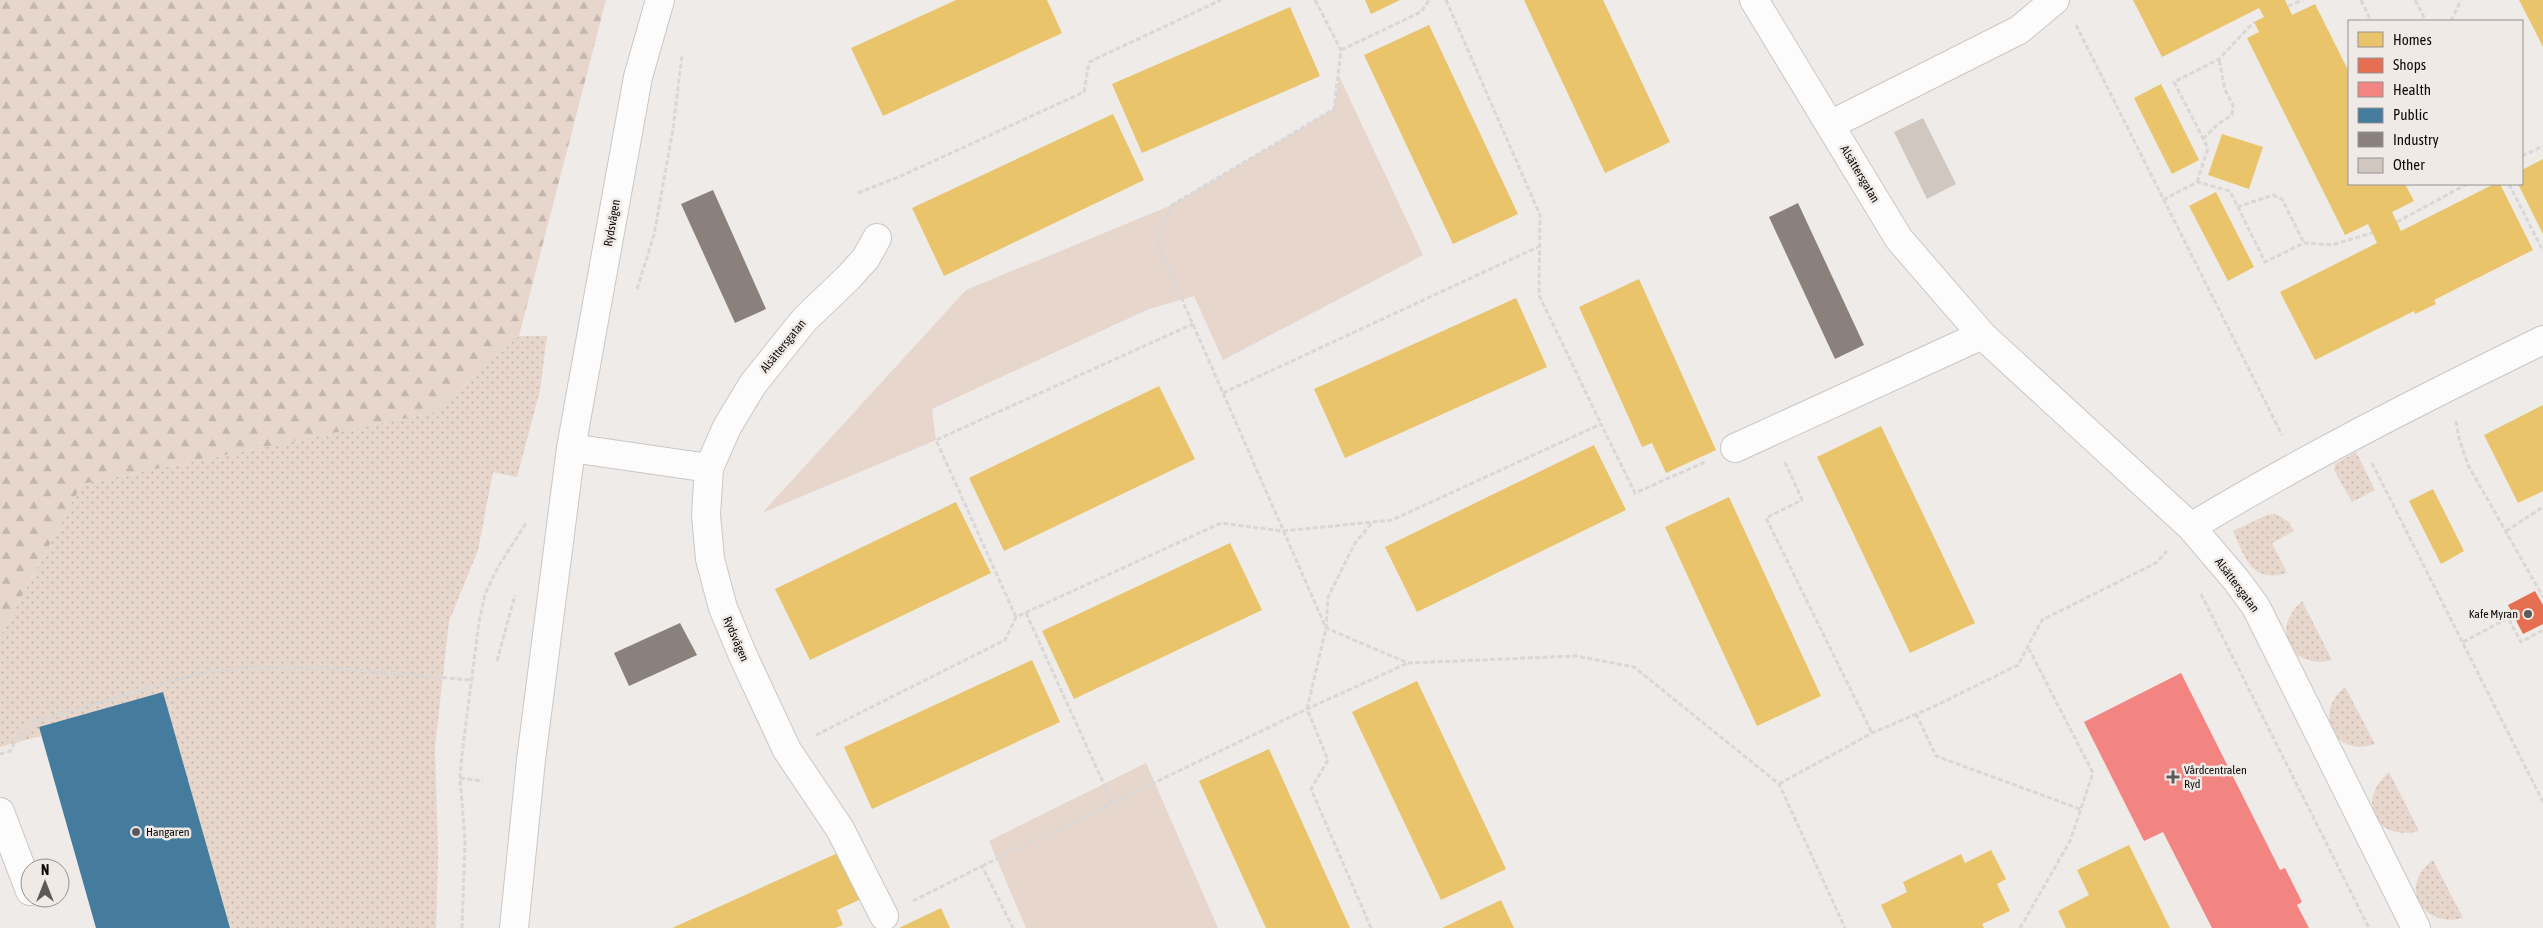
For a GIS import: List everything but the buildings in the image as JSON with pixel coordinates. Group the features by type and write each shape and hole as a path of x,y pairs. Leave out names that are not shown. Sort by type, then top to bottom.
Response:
{"street":[{"name":"Rydsvägen","path":"514,928 531,760 571,448 638,77 660,0"},
{"name":"Alsättersgatan","path":"1754,0 1899,239 1982,335 2191,527 2237,581 2256,607 2416,928"},
{"path":"1830,125 2064,9"},
{"name":"Alsättersgatan","path":"709,468 727,427 753,384 805,318 848,278 866,258 876,238"},
{"path":"1735,448 1982,335"},
{"path":"2191,527 2357,433 2543,340"},
{"path":"571,448 709,468"},
{"name":"Rydsvägen","path":"709,468 706,515 709,550 723,608 787,750 840,829 884,916"},
{"path":"0,812 20,864"}],"path":[{"path":"858,193 901,176 1084,92 1089,62 1222,0"},
{"path":"1316,0 1341,50 1334,109 1172,205 1156,240 1326,628 1408,663"},
{"path":"1341,50 1421,12 1429,0"},
{"path":"1446,0 1540,215 1539,296 1635,493 1735,448"},
{"path":"2288,6 2303,0"},
{"path":"2360,0 2370,20"},
{"path":"2416,0 2426,20"},
{"path":"2451,20 2461,0"},
{"path":"2064,9 2298,466"},
{"path":"2197,182 2208,148 2174,82 2219,59 2254,22"},
{"path":"2203,139 2218,124 2232,115 2233,105 2225,90 2219,59"},
{"path":"2523,156 2543,146"},
{"path":"2163,200 2197,182 2230,191 2264,262 2304,243 2332,245 2372,233"},
{"path":"2397,222 2465,185"},
{"path":"2510,185 2543,251"},
{"path":"2237,207 2273,195 2282,200 2304,243"},
{"path":"1222,393 1540,246"},
{"path":"1016,617 936,440 1193,324"},
{"path":"2458,383 2456,415 2459,438 2468,465 2543,597"},
{"path":"787,750 1005,640 1016,617 1221,523 1282,531 1392,520 1601,424"},
{"path":"1771,432 1802,500 1766,518 1872,733"},
{"path":"2357,433 2543,802"},
{"path":"2506,531 2543,507"},
{"path":"462,928 465,840 460,778 470,680 485,594 529,516 561,521"},
{"path":"1371,928 1311,789 1328,760 1307,709 1326,628 1328,597 1355,543 1373,522"},
{"path":"1779,784 1872,733 2018,665 2042,620 2156,563 2191,527"},
{"path":"523,528 527,534"},
{"path":"497,661 518,587"},
{"path":"2199,590 2369,928"},
{"path":"1026,613 1112,802"},
{"path":"2463,642 2508,618 2521,642 2543,630"},
{"path":"2020,928 2070,841 2092,773 2028,648"},
{"path":"884,916 1112,802 1408,663 1576,656 1634,667 1779,784 1845,928"},
{"path":"0,754 10,751 18,736 36,721 205,672 253,667 343,669 470,680"},
{"path":"1916,714 1936,756 2080,809"},
{"path":"460,778 483,781"},
{"path":"982,866 1013,928"}],"green space":[{"path":"0,0 606,0 519,336 432,413 82,484 0,637"},
{"path":"1339,76 1423,255 1223,360 1194,296 1149,309 932,409 936,440 762,513 966,290 1172,205 1334,109"},
{"path":"519,336 547,336 540,390 517,477 493,472 478,550 449,621 435,747 438,855 436,928 230,928 163,692 39,727 41,736 0,747 0,637 82,484 432,413"},
{"path":"2356,452 2375,490 2352,502 2334,470 2335,464"},
{"path":"2276,514 2289,522 2294,531 2272,543 2287,573 2265,575 2251,566 2241,550 2233,531 2267,515"},
{"path":"2302,601 2332,660 2317,661 2305,659 2289,645 2286,635 2287,623 2292,612"},
{"path":"2345,687 2375,744 2361,747 2348,745 2339,739 2332,730 2329,720 2330,709 2335,697"},
{"path":"1146,763 1218,928 1026,928 989,841"},
{"path":"2389,772 2419,831 2404,833 2391,830 2382,825 2375,816 2372,806 2373,795 2379,783"},
{"path":"2433,860 2463,918 2448,919 2436,917 2426,911 2419,902 2416,892 2417,881 2423,870"}],"place":[{"name":"Kafe Myran","path":"2528,614"},
{"name":"Vårdcentralen Ryd","path":"2173,777"},
{"name":"Hangaren","path":"136,832"}]}
